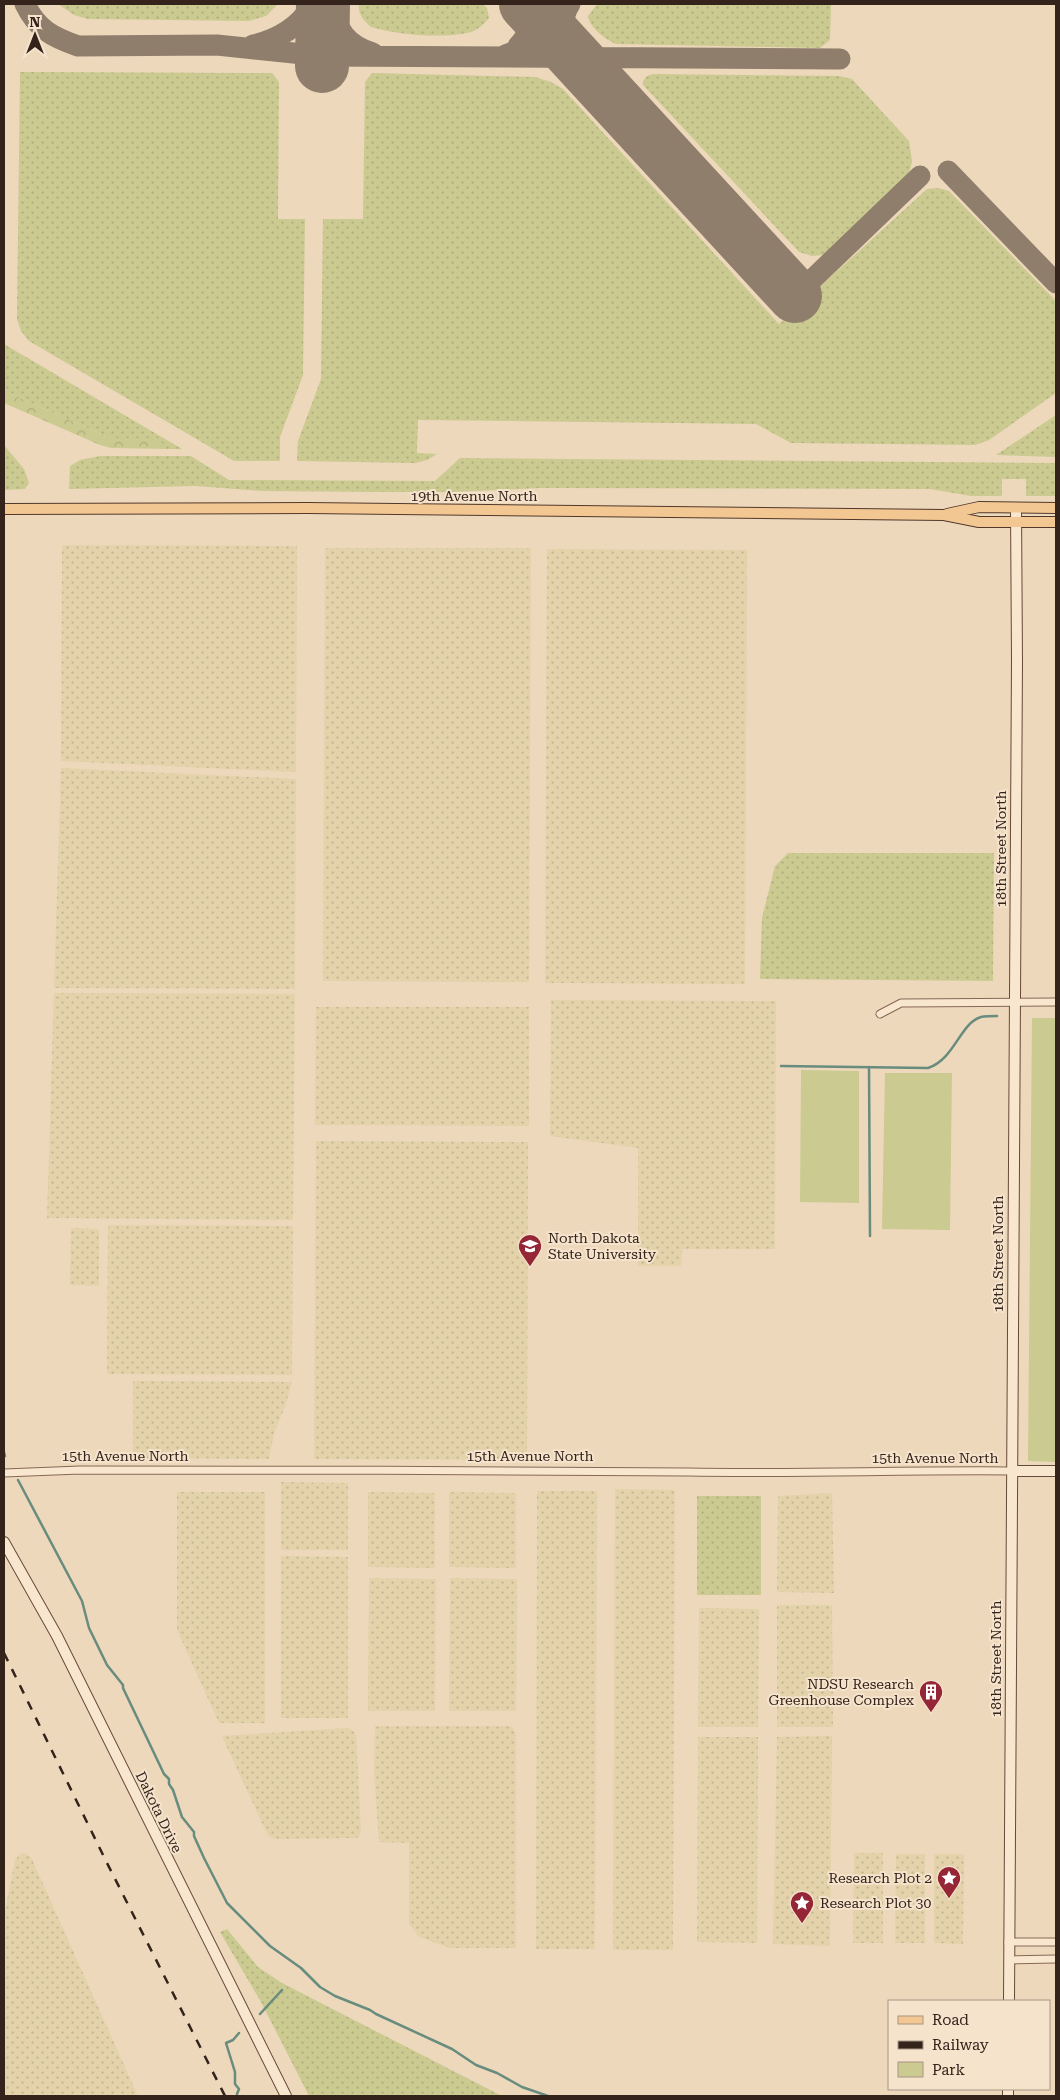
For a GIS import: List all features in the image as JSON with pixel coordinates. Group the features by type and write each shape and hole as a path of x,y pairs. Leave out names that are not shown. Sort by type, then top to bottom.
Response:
{"main road":[{"name":"19th Avenue North","path":"944,515 979,507 1056,508"},
{"name":"19th Avenue North","path":"4,508 317,508 944,515 979,522 1056,522"}],"street":[{"name":"18th Street North","path":"1008,2000 1016,508"},
{"path":"880,1014 901,1003 1056,1002"},
{"name":"15th Avenue North","path":"4,1473 80,1470 1056,1471"},
{"name":"Dakota Drive","path":"4,1542 57,1636 286,2096"},
{"path":"1008,1942 1056,1942"},
{"path":"1009,1960 1056,1959"}],"shaded area":[{"path":"62,545 297,546 296,772 61,761"},
{"path":"325,548 531,548 529,982 323,981"},
{"path":"547,549 747,550 745,984 545,983"},
{"path":"61,768 296,779 295,989 54,988"},
{"path":"54,993 295,994 293,1220 47,1218"},
{"path":"551,1000 776,1001 775,1249 682,1249 681,1266 638,1266 638,1148 550,1136"},
{"path":"316,1007 529,1007 529,1126 315,1125"},
{"path":"316,1141 528,1142 527,1460 314,1459"},
{"path":"108,1225 293,1226 292,1375 107,1374"},
{"path":"71,1228 99,1229 99,1286 70,1285"},
{"path":"133,1381 292,1382 285,1407 274,1433 269,1459 133,1458"},
{"path":"281,1482 348,1483 348,1550 281,1550"},
{"path":"615,1489 675,1490 673,1950 613,1950"},
{"path":"537,1491 597,1491 595,1949 536,1949"},
{"path":"177,1492 265,1492 265,1723 219,1723 177,1630"},
{"path":"368,1492 435,1493 435,1568 368,1567"},
{"path":"449,1492 516,1493 516,1568 449,1567"},
{"path":"832,1493 834,1593 777,1592 778,1496"},
{"path":"281,1556 348,1557 348,1718 281,1718"},
{"path":"369,1578 436,1579 435,1711 368,1711"},
{"path":"450,1578 517,1579 516,1711 449,1711"},
{"path":"777,1605 832,1605 833,1727 777,1727"},
{"path":"699,1608 759,1609 758,1727 698,1727"},
{"path":"375,1726 511,1726 516,1734 516,1948 450,1948 419,1937 409,1924 409,1843 379,1842 374,1773"},
{"path":"351,1729 356,1735 360,1835 357,1838 276,1839 270,1837 222,1736"},
{"path":"832,1736 830,1946 773,1944 777,1737"},
{"path":"698,1737 758,1737 757,1943 697,1942"},
{"path":"25,1853 31,1857 138,2096 4,2096 4,1915 15,1860 20,1854"},
{"path":"854,1853 883,1853 883,1943 853,1943"},
{"path":"896,1854 925,1854 925,1943 895,1943"},
{"name":"Research Plot 2","path":"934,1854 964,1854 963,1944 934,1943"}],"green space":[{"path":"58,4 278,4 266,16 249,21 88,19 74,15"},
{"path":"359,4 483,4 487,8 489,18 471,32 435,36 407,34 371,27 362,17 359,11"},
{"path":"597,4 831,4 830,40 820,48 616,44 599,33 589,20 588,16"},
{"path":"20,72 272,73 279,82 278,219 305,219 303,375 280,437 280,461 234,461 29,341 21,331 17,319"},
{"path":"372,73 535,77 551,82 563,89 779,324 927,189 938,188 949,191 1056,301 1056,393 989,440 975,445 791,443 756,424 418,420 417,453 437,454 427,460 415,463 297,461 298,441 321,379 323,219 363,219 365,82"},
{"path":"653,74 839,76 852,79 909,141 912,161 910,171 904,180 823,255 812,256 799,252 643,85 645,78"},
{"path":"4,344 182,449 165,449 159,438 110,438 4,391"},
{"path":"4,391 110,438 160,438 165,449 111,448 100,445 4,403"},
{"path":"1056,415 1056,457 996,455"},
{"path":"4,445 24,469 29,483 25,489 4,490"},
{"path":"100,456 191,456 229,480 435,481 460,458 1056,463 1056,496 1026,496 1026,479 1002,479 1002,496 971,496 930,489 541,488 452,492 377,492 262,491 195,486 69,489 70,466 80,460"},
{"path":"788,853 994,853 993,981 760,979 762,918 775,866"},
{"path":"1032,1018 1056,1018 1056,1462 1028,1461"},
{"path":"801,1070 859,1071 859,1203 800,1202"},
{"path":"885,1073 952,1073 950,1230 882,1229"},
{"path":"697,1496 761,1496 761,1595 697,1595"},
{"path":"227,1929 258,1967 282,1983 502,2096 309,2096 261,2002 220,1932"}],"waterway":[{"path":"781,1066 928,1068 945,1057 968,1026 974,1021 981,1017 997,1016"},
{"path":"869,1067 870,1236"},
{"path":"4,1452 5,1456"},
{"path":"18,1480 82,1601 89,1628 107,1665 123,1685 164,1774 169,1779 169,1784 173,1790 182,1817 194,1832 204,1858 227,1903 270,1946 301,1968 320,1987 335,1996 370,2010 452,2049 476,2065 497,2073 522,2087 548,2096"},
{"path":"260,2014 282,1990"},
{"path":"237,2094 239,2089 235,2084 235,2072 226,2043 233,2040 239,2033"}],"taxiway":[{"path":"25,4 35,20 46,31 78,46 217,45 322,56 840,59"},
{"path":"253,45 271,40 287,31 302,19 312,4"},
{"path":"330,4 336,22 344,35 356,46 373,53"},
{"path":"518,46 528,31 529,26 526,4"},
{"path":"505,55 532,40 568,4"},
{"path":"570,4 564,21 565,29 572,43 584,54 592,58"},
{"path":"948,171 1056,283"},
{"path":"795,296 920,176"}],"runway":[{"path":"322,66 323,4"},
{"path":"526,4 795,296"}],"railway":[{"path":"4,1653 107,1863 225,2096"}],"place":[{"name":"North Dakota State University","path":"530,1267"},
{"name":"NDSU Research Greenhouse Complex","path":"931,1713"},
{"name":"Research Plot 2","path":"949,1899"},
{"name":"Research Plot 30","path":"802,1924"}]}
